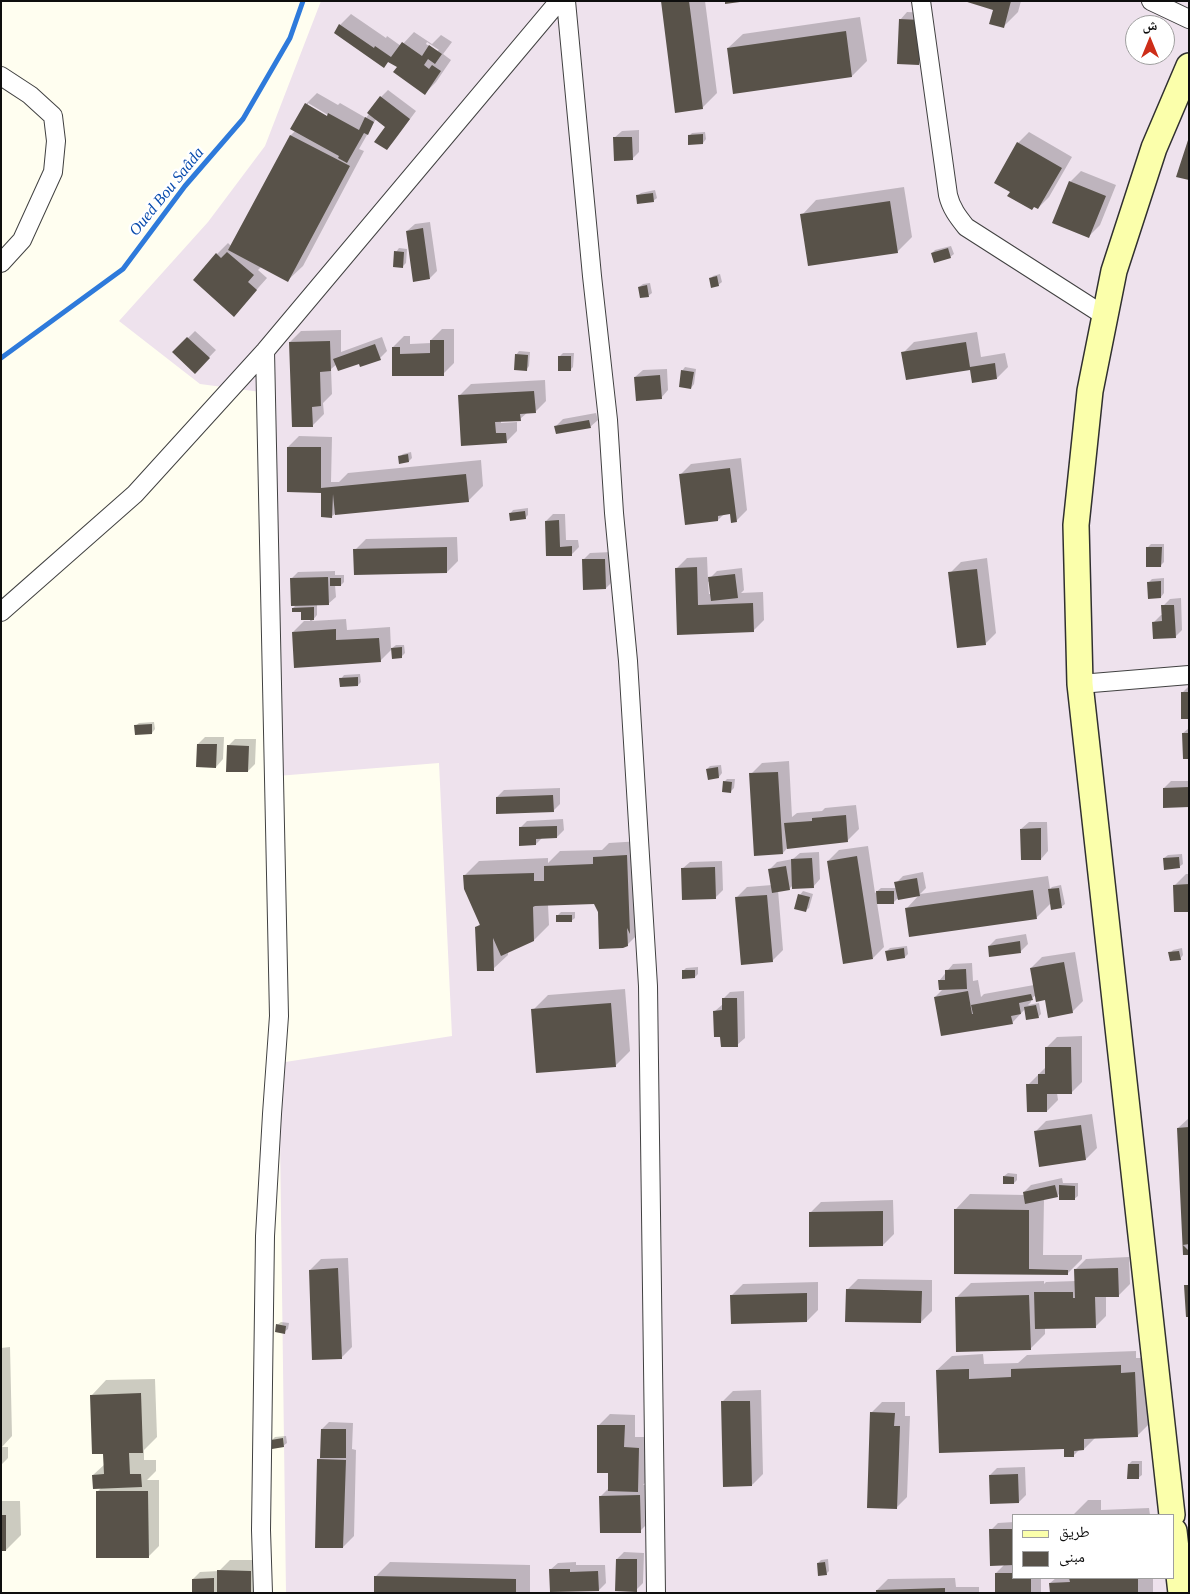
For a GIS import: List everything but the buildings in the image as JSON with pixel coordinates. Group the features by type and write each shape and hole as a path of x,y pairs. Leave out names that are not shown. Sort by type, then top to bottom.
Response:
{"main road":[{"path":"1172,1514 1080,684 1076,525 1090,391 1114,271 1154,148 1189,66"},
{"path":"1175,1541 1180,1593"}],"street":[{"path":"1,612 135,494 265,351 559,1"},
{"path":"566,1 592,276 608,420 614,513 628,661 648,986 656,1593"},
{"path":"921,1 950,204 966,228 1105,316"},
{"path":"1151,1 1189,19"},
{"path":"1,76 30,95 54,116 56,141 53,172 22,240 1,263"},
{"path":"262,1593 261,1530 265,1236 279,1016 265,351"},
{"path":"1080,684 1189,675"}],"shaded area":[{"path":"321,1 1189,1 1189,1593 286,1593 279,1063 452,1036 439,763 277,776 276,394 200,384 119,321 208,222 265,146"}],"waterway":[{"name":"Oued Bou Saâda","path":"1,358 123,269 185,186 243,119 290,38 303,1"}]}
